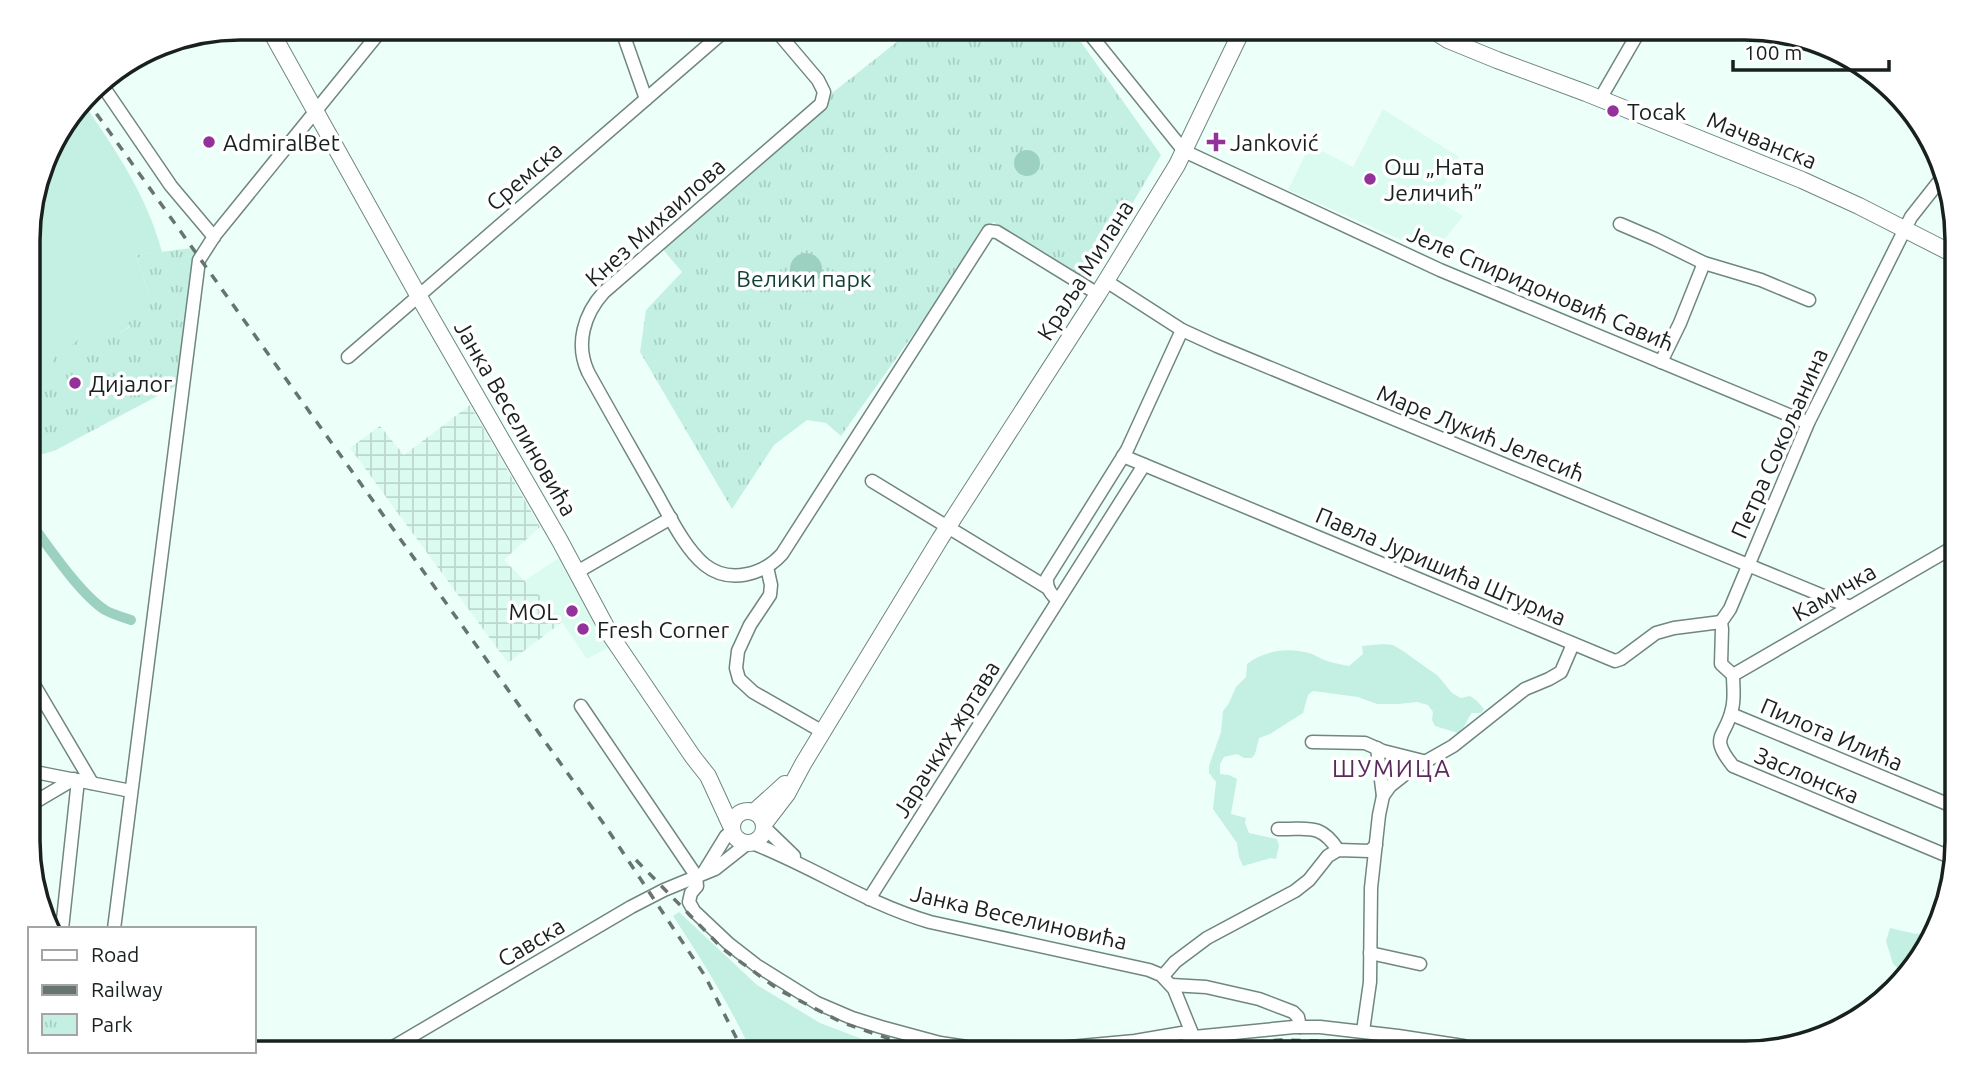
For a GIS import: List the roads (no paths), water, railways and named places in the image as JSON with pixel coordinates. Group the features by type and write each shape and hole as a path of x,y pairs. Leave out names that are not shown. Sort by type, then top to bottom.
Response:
{"main road":[{"name":"Јанка Веселиновића","path":"276,40 611,636 708,776 732,828"},
{"name":"Краља Милана","path":"756,819 803,764 948,527 1102,287 1184,151 1237,40"},
{"name":"Мачванска","path":"1448,40 1802,180 1945,250"},
{"path":"708,776 756,819 760,838 750,843 738,840 732,828 734,817 756,819"}],"street":[{"path":"114,927 202,253 373,40"},
{"path":"625,40 646,99"},
{"name":"Сремска","path":"348,357 714,40"},
{"name":"Кнез Михаилова","path":"767,567 750,574 721,573 694,554 588,372 583,356 583,332 590,310 604,292 821,104 824,92 818,80 784,40"},
{"path":"1095,40 1184,151"},
{"path":"1600,99 1634,40"},
{"path":"106,92 171,186 214,237"},
{"name":"Јеле Спиридоновић Савић","path":"1184,151 1417,260 1808,423"},
{"name":"Петра Сокољанина","path":"1733,675 1721,664 1720,622 1730,609 1808,423 1911,217 1937,185"},
{"path":"1619,225 1656,239 1704,263 1761,280 1809,300"},
{"path":"822,732 753,692 738,679 738,651 750,625 770,595 771,581 767,567 776,561 788,546 989,230 1102,287"},
{"path":"1661,362 1681,323 1704,263"},
{"name":"Маре Лукић Јелесић","path":"1102,287 1182,330 1850,607"},
{"path":"1048,588 1050,572 1123,456 1182,330"},
{"path":"1123,456 1144,465"},
{"name":"Јарачких жртава","path":"869,900 1144,465"},
{"name":"Павла Јуришића Штурма","path":"1144,465 1615,661 1656,634 1674,628 1720,622"},
{"path":"872,481 1048,588 1058,600"},
{"path":"577,572 671,518"},
{"name":"Камичка","path":"1733,675 1945,551"},
{"path":"1383,796 1390,786 1423,761 1452,746 1525,689 1561,672 1573,644"},
{"name":"Заслонска","path":"1733,675 1731,714 1720,740 1721,749 1733,766 1944,854"},
{"path":"40,695 92,783"},
{"path":"581,706 699,875"},
{"name":"Пилота Илића","path":"1731,714 1945,803"},
{"path":"1312,742 1365,743 1423,761"},
{"path":"1363,1031 1370,982 1371,888 1383,796 1377,748"},
{"path":"40,773 131,791"},
{"path":"40,800 76,780"},
{"path":"62,927 76,780"},
{"name":"Јанка Веселиновића","path":"756,819 804,866"},
{"path":"732,828 699,875 691,892 689,902 694,911 756,965 817,1003 852,1018 930,1041"},
{"path":"1278,829 1315,830 1324,833 1338,850"},
{"name":"Јанка Веселиновића","path":"750,843 900,913 1149,970 1167,981 1215,988 1259,999 1293,1012 1298,1017 1300,1027"},
{"name":"Савска","path":"404,1041 631,907 715,869 750,843"},
{"path":"1195,1040 1167,981 1175,962 1207,938 1295,891 1309,880 1328,856 1338,850 1370,851 1376,845"},
{"path":"670,888 678,898 689,902"},
{"path":"1370,953 1420,964"},
{"path":"1138,1040 1182,1033 1194,1037 1300,1027 1363,1031 1424,1040"}],"waterway":[{"path":"40,536 95,603 115,615 131,620"}],"railway":[{"path":"91,107 606,827 705,976 738,1041"},
{"path":"636,860 723,949 779,990 841,1022 894,1041"},
{"path":"1277,1040 1292,1040"}],"place":[{"name":"Tocak","path":"1613,111"},
{"name":"AdmiralBet","path":"209,142"},
{"name":"Janković","path":"1216,142"},
{"name":"Ош „Ната Јеличић”","path":"1370,179"},
{"name":"Дијалог","path":"75,383"},
{"name":"MOL","path":"572,611"},
{"name":"Fresh Corner","path":"583,629"}],"district":[{"name":"ШУМИЦА","path":"1392,768"}],"park label":[{"name":"Велики парк","path":"804,278"}]}
